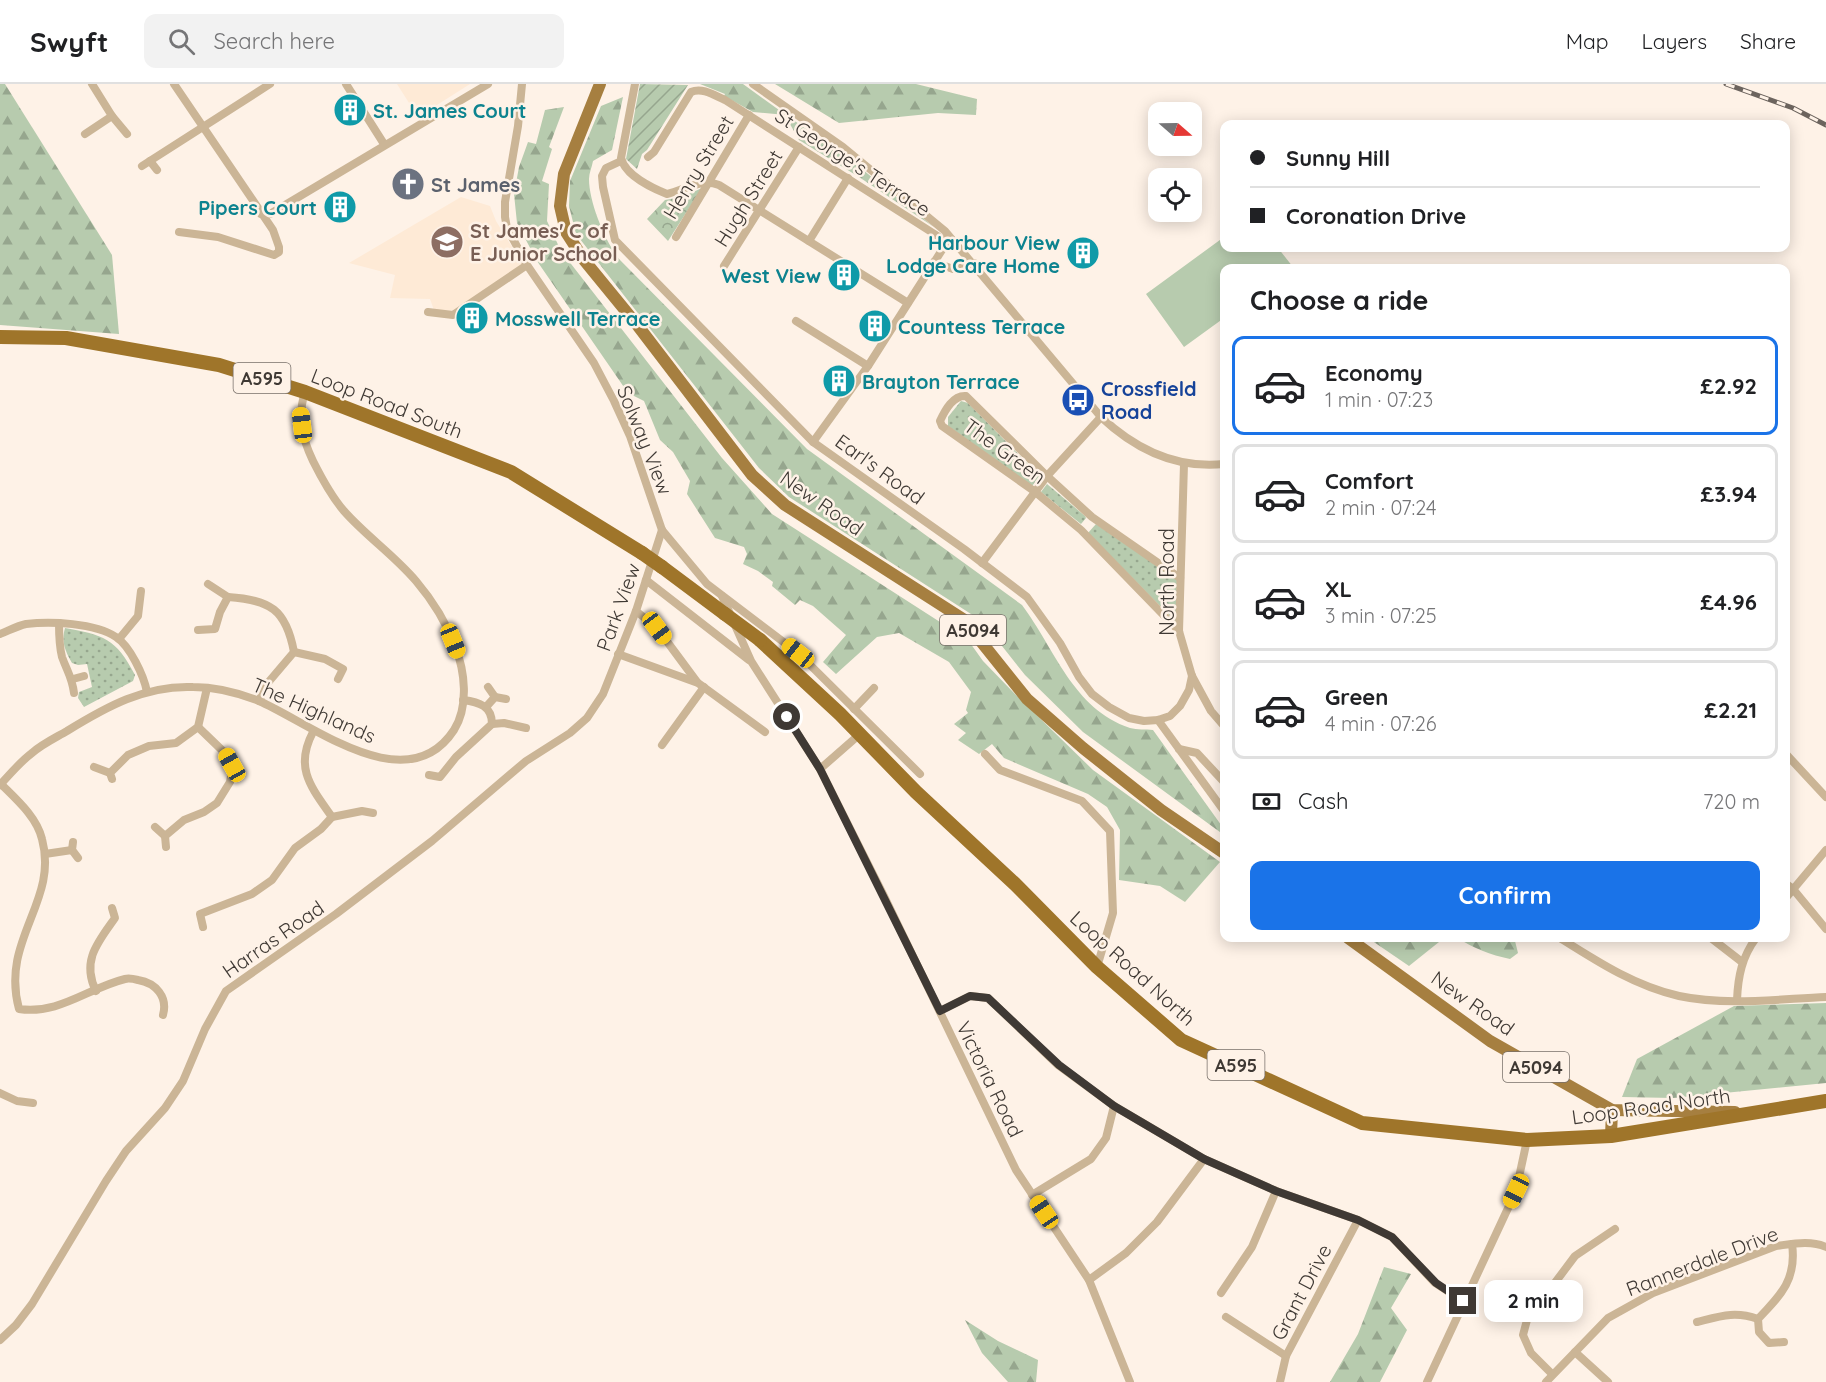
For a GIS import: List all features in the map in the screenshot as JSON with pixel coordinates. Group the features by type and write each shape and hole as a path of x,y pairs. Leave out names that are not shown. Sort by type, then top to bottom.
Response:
{"highway":[{"name":"Loop Road South","path":"0,337 66,338 219,365 305,392 511,472 662,567 760,640 840,714"},
{"name":"Loop Road North","path":"840,714 916,792 1015,885 1097,967 1181,1040 1362,1123 1527,1140 1611,1136 1753,1112"},
{"name":"A595","path":"1753,1112 1826,1101"}],"main road":[{"name":"New Road","path":"600,84 564,174 560,206 566,232 584,260 638,326 752,475 793,510 963,619 1027,699 1083,748 1161,810 1220,850"},
{"name":"New Road","path":"1354,942 1490,1041 1612,1110 1753,1112"},
{"path":"1611,1136 1612,1110"}],"street":[{"path":"92,84 112,116 127,134"},
{"path":"142,166 270,84"},
{"path":"346,84 384,144"},
{"path":"261,214 270,214 488,84"},
{"name":"Solway View","path":"522,84 518,126 506,190 507,228 537,281 594,363 630,436 662,530"},
{"path":"635,84 621,161 639,178 667,194 678,192 691,185 709,182 719,185 908,303"},
{"path":"753,84 843,147 949,239 974,263 1101,417 1114,429 1156,455 1184,464 1220,464"},
{"path":"176,85 273,230 279,252 274,255 218,237 179,232"},
{"name":"St George's Terrace","path":"648,157 654,152 691,92 699,90 749,115 949,239"},
{"name":"Henry Street","path":"676,237 749,115"},
{"path":"86,134 112,116"},
{"name":"Hugh Street","path":"724,266 799,147"},
{"path":"150,161 157,170"},
{"name":"Earl's Road","path":"621,161 606,168 602,176 615,240 813,442 1027,597 1060,643 1079,677 1092,694 1129,718 1144,721 1158,720"},
{"path":"809,241 848,178"},
{"path":"813,442 868,366 949,239"},
{"path":"934,261 953,269 974,263"},
{"path":"428,312 453,315 527,265"},
{"path":"796,321 868,366"},
{"name":"The Highlands","path":"0,785 32,753 107,707 147,692 169,687 207,688 259,701 313,732 367,754 394,760 417,758 446,740 458,722 463,700 462,673 458,652 449,629 434,604 414,579 345,512 326,487 304,442 300,408 305,392"},
{"name":"The Green","path":"1179,632 1081,530 1034,491 942,426 940,421 956,398 966,396 1092,517 1180,579"},
{"path":"982,563 1034,491 1101,417"},
{"name":"North Road","path":"1184,464 1179,632 1192,676 1211,711 1220,721"},
{"path":"662,530 707,584 798,653 920,774"},
{"name":"Park View","path":"603,694 636,611 662,530"},
{"path":"646,580 750,661"},
{"path":"208,584 228,597 250,599 276,609 290,631 294,652"},
{"path":"119,639 138,616 141,591"},
{"name":"Victoria Road","path":"722,596 750,661 820,769 1016,1170 1089,1280 1130,1382"},
{"path":"215,629 228,597"},
{"path":"129,603 139,604"},
{"path":"636,611 657,628 701,685"},
{"path":"59,623 58,640 63,659 73,679 74,693"},
{"path":"0,634 25,624 59,623 96,628 119,639 136,661 144,678 147,692"},
{"path":"198,630 215,629 222,635"},
{"path":"294,652 325,659 347,668 338,679"},
{"path":"259,701 266,685 294,652"},
{"path":"618,654 701,685 765,732"},
{"path":"73,679 84,676"},
{"path":"1192,676 1189,690 1180,706 1170,716 1158,720 1220,805"},
{"path":"662,745 701,685"},
{"path":"488,687 495,697 506,699"},
{"path":"94,767 111,776 128,755 149,746 176,743 198,727 207,688"},
{"path":"854,709 874,688"},
{"name":"Harras Road","path":"0,1340 16,1325 32,1304 126,1151 165,1108 183,1081 226,991 336,914 432,841 526,761 581,724 603,694"},
{"path":"486,707 495,697"},
{"path":"463,700 474,701 486,707 492,716 492,724"},
{"path":"429,775 440,781 456,757 492,724 504,723 526,728"},
{"path":"165,836 184,820 204,812 217,803 230,782 232,765 226,754 198,727"},
{"path":"313,732 306,745 303,765 311,788 332,817"},
{"path":"820,769 860,734"},
{"path":"1179,749 1197,753 1220,778"},
{"path":"985,754 1000,770 1082,801 1110,831 1113,913 1097,967"},
{"path":"1790,758 1826,797"},
{"path":"0,785 26,809 42,836 45,854 38,883 27,902"},
{"path":"203,927 197,911 252,894 272,880 295,848 321,829 332,817 362,809 373,813"},
{"path":"155,827 165,836 166,847"},
{"path":"45,854 73,846 78,858"},
{"path":"1790,893 1826,850"},
{"path":"1790,887 1826,929"},
{"path":"112,908 115,918"},
{"path":"115,918 125,921"},
{"path":"96,991 90,978 90,958 101,937 115,918"},
{"path":"1566,942 1602,964 1655,988 1694,998 1737,1000 1826,997"},
{"path":"1716,942 1742,962"},
{"path":"1737,1000 1737,983 1742,962 1754,942"},
{"path":"8,991 19,1009 34,1011 66,1004 127,978 150,982 168,1000 163,1015"},
{"path":"940,1011 970,996 988,998 1059,1065 1114,1106 1204,1159 1276,1191 1358,1220 1392,1237 1436,1283 1463,1301"},
{"path":"0,1093 16,1101 33,1104"},
{"path":"1032,1195 1091,1159 1106,1138 1114,1106"},
{"path":"1427,1382 1516,1191 1527,1140"},
{"path":"1089,1280 1126,1253 1157,1222 1204,1159"},
{"path":"1221,1293 1252,1247 1276,1191"},
{"name":"Grant Drive","path":"1280,1382 1286,1356 1358,1220"},
{"path":"1552,1374 1532,1353 1523,1335 1527,1320 1575,1256 1616,1229"},
{"path":"1758,1319 1777,1300 1792,1275 1794,1259 1792,1244"},
{"name":"Rannerdale Drive","path":"1546,1382 1608,1318 1653,1293 1757,1253 1792,1244 1818,1244 1826,1247"},
{"path":"1697,1322 1725,1315 1742,1314 1758,1319"},
{"path":"1226,1317 1286,1356"},
{"path":"1758,1319 1760,1332 1770,1343 1784,1342"},
{"path":"1575,1352 1608,1382"}],"shaded area":[{"path":"397,84 470,84 418,117"},
{"name":"St James' C of E Junior School","path":"461,197 490,206 496,221 523,265 452,311 434,310 430,299 390,298 395,275 349,263"}],"green space":[{"path":"0,84 5,84 112,255 119,334 0,325"},
{"path":"640,84 688,85 647,150 642,154 637,169 626,159"},
{"path":"700,84 743,84 786,115 753,112 724,96 725,94"},
{"path":"775,84 916,84 977,99 976,115 938,113 839,123"},
{"path":"623,97 612,150 593,161 589,174 592,199 599,221 608,242 619,259 807,449 1022,605 1067,676 1094,707 1110,719 1130,728 1153,730 1220,823 1220,832 1083,732 1025,675 987,627 971,614 789,497 759,468 576,234 569,206 570,181 601,106"},
{"path":"564,107 549,147 552,149 542,181 549,184 547,221 561,251 722,458 772,514 968,640 983,661 1093,770 1220,862 1185,902 1160,886 1119,880 1120,830 1107,807 1088,794 1004,758 992,744 979,754 958,740 966,733 954,724 968,713 966,710 971,692 949,662 899,633 877,637 836,674 823,662 846,635 813,606 800,600 795,605 772,586 773,582 743,564 747,554 744,547 715,538 687,494 690,481 673,452 660,440 644,401 628,393 537,261 517,223 514,194 519,167 528,142 536,144 545,110"},
{"path":"786,117 863,170 859,177 799,140"},
{"path":"863,170 934,227 859,177"},
{"path":"702,188 668,241 647,219 665,200 682,197"},
{"path":"1220,240 1220,252 1281,252 1291,264 1220,264 1220,321 1184,347 1146,294"},
{"path":"961,401 968,403 1040,476 1032,486 948,426 948,417"},
{"path":"1047,484 1085,516 1081,524 1041,492"},
{"path":"1096,524 1177,579 1176,622 1088,533"},
{"path":"65,628 99,636 115,646 135,675 133,681 84,707 78,698 79,692 92,687 87,664 72,663 64,646"},
{"path":"1374,942 1439,942 1409,966"},
{"path":"1464,942 1515,942 1518,953 1510,959"},
{"path":"1826,1003 1826,1083 1673,1098 1622,1097 1637,1059 1734,1006"},
{"path":"1384,1267 1411,1274 1391,1308 1407,1330 1380,1382 1330,1382 1358,1334"},
{"path":"965,1320 998,1341 1038,1360 1036,1382 1008,1382 982,1353"}],"railway":[{"path":"1726,84 1793,108 1826,125"}],"place":[{"name":"St. James Court","path":"350,110"},
{"name":"St James","path":"408,184"},
{"name":"Pipers Court","path":"340,207"},
{"name":"St James' C of E Junior School","path":"447,242"},
{"name":"Harbour View Lodge Care Home","path":"1083,253"},
{"name":"West View","path":"844,275"},
{"name":"Mosswell Terrace","path":"472,318"},
{"name":"Countess Terrace","path":"875,326"},
{"name":"Brayton Terrace","path":"839,381"},
{"name":"Crossfield Road","path":"1078,400"}],"route":[{"path":"787,717 820,769 940,1011 970,996 988,998 1059,1065 1114,1106 1204,1159 1276,1191 1358,1220 1392,1237 1436,1283 1463,1301"}]}
